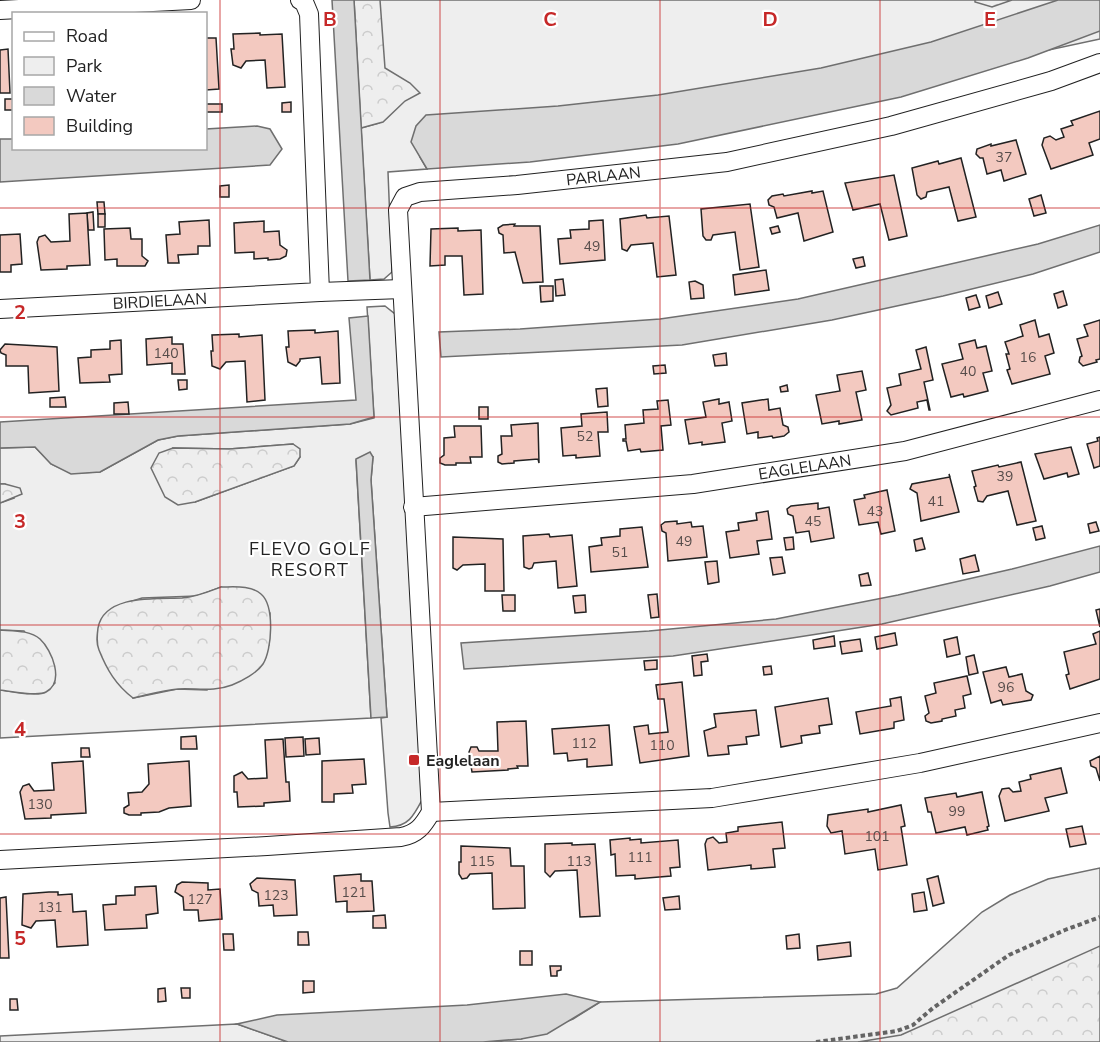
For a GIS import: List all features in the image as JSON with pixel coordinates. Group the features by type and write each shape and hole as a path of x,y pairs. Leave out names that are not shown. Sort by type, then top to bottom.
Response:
{"street":[{"path":"0,10 191,0"},
{"path":"300,0 304,2 309,14 320,292"},
{"name":"PARLAAN","path":"413,507 398,210 405,197 420,192 517,185 727,162 891,126 1050,81 1100,63"},
{"name":"BIRDIELAAN","path":"0,309 402,289"},
{"name":"EAGLELAAN","path":"413,507 693,484 893,453 1100,400"},
{"path":"0,860 267,846 401,837 414,834 425,822 430,812 413,507"},
{"path":"430,812 712,798 920,763 1100,723"}],"path":[{"path":"816,1042 897,1031 913,1025 933,1008 1009,955 1100,916"}],"green space":[{"path":"354,0 380,0 385,68 410,83 420,93 405,101 383,122 361,128"},
{"path":"368,0 1100,0 1100,39 682,129 420,157 427,169 388,172 392,272 384,279 370,280 361,128 379,123"},
{"path":"975,0 1012,0 992,7 975,2"},
{"path":"385,306 395,314 422,800 410,819 390,827 381,718 387,717 371,480 373,457 356,460 371,718 0,738 0,690 36,693 43,692 55,683 24,631 0,630 0,503 14,498 5,484 0,484 0,448 35,447 51,464 71,473 100,472 158,440 178,436 350,424 374,418 367,307","holes":["293,444 300,457 294,466 195,502 173,448 229,449","221,587 270,613 269,645 207,690 177,689 133,698 120,605 142,598 197,596"]},
{"path":"293,444 300,449 300,457 294,466 195,502 178,505 165,497 151,468 159,453 173,448 229,449"},
{"path":"0,484 20,488 22,494 0,503"},
{"path":"221,587 252,589 261,594 265,600 271,628 263,664 253,674 232,685 219,688 161,691 133,698 127,693 113,677 98,647 98,628 102,617 110,609 121,604 146,599 187,597"},
{"path":"0,630 31,634 44,644 52,658 56,674 52,687 46,692 30,694 0,690"},
{"path":"1100,868 1100,956 890,1042 483,1042 521,1039 573,1019 600,1002 876,994 897,988 982,912 1010,895 1048,879"},
{"path":"1100,946 1100,1042 858,1042 901,1035"},
{"path":"237,1024 288,1042 0,1042 0,1036"}],"water":[{"path":"332,0 354,0 370,280 348,281"},
{"path":"1058,0 1100,0 1100,31 1028,58 901,97 678,144 530,162 427,169 411,142 416,126 426,115 558,106 658,95 821,68 931,42"},
{"path":"257,126 270,129 282,149 270,165 0,182 0,139 12,139 12,150 207,150 207,129"},
{"path":"1100,225 1100,252 1033,274 832,320 682,345 441,357 439,332 660,319 798,299 1038,244"},
{"path":"368,316 374,417 350,424 178,436 158,440 100,472 71,474 51,464 35,447 0,448 0,422 356,400 349,318"},
{"path":"370,452 373,457 371,480 387,717 371,718 356,459"},
{"path":"1100,546 1100,572 1050,586 882,624 673,656 464,669 461,643 649,631 776,619 898,595"},
{"path":"566,994 600,1002 547,1034 521,1039 483,1042 288,1042 237,1024 277,1015 467,1005"}],"building":[{"path":"260,33 260,35 282,34 285,87 267,88 265,60 246,61 241,68 233,65 231,49 234,49 233,34"},
{"path":"207,38 216,38 219,89 207,90"},
{"path":"8,49 10,93 0,93 0,50"},
{"path":"5,99 12,99 12,110 5,110"},
{"path":"291,102 291,112 282,112 282,103"},
{"path":"207,104 222,104 222,112 207,112"},
{"path":"1100,111 1100,139 1089,143 1093,155 1051,169 1042,145 1044,138 1050,136 1056,140 1064,137 1061,129 1073,125 1071,121"},
{"path":"1016,140 1026,174 1004,181 1001,170 987,174 983,158 976,154 977,149"},
{"path":"961,158 976,217 958,221 949,187 927,192 926,197 921,199 917,195 912,168"},
{"path":"894,175 907,236 889,240 880,204 853,210 845,183"},
{"path":"229,185 229,197 220,197 220,186"},
{"path":"812,191 812,193 823,191 833,232 804,241 798,213 777,218 774,207 769,205 768,200 772,196"},
{"path":"1041,195 1046,213 1034,216 1029,199"},
{"path":"97,202 104,202 105,214 98,214"},
{"path":"750,204 759,267 740,270 735,232 713,235 711,240 706,240 703,236 701,209"},
{"path":"93,212 94,230 88,230 87,213"},
{"path":"87,213 90,265 41,270 37,242 39,237 45,235 51,242 70,241 69,214"},
{"path":"98,214 105,214 105,227 98,227"},
{"path":"646,215 647,218 669,216 676,275 657,277 653,243 631,245 627,251 622,249 620,219"},
{"path":"209,220 210,246 198,246 198,254 178,255 179,263 168,263 166,235 180,234 179,222"},
{"path":"603,220 605,260 560,264 558,239 571,238 570,230 589,229 589,221"},
{"path":"264,221 264,232 279,231 280,245 287,250 286,256 268,260 268,258 254,259 254,252 235,253 234,223"},
{"path":"515,224 514,226 540,226 543,282 523,283 515,252 504,253 503,235 499,233 498,228"},
{"path":"778,226 780,232 772,234 770,228"},
{"path":"130,228 131,239 142,239 142,256 148,261 145,266 117,266 117,259 105,260 104,229"},
{"path":"458,228 458,231 481,230 483,294 464,295 462,256 445,256 445,265 430,266 431,229"},
{"path":"20,234 22,264 11,265 11,272 0,272 0,235"},
{"path":"863,257 865,266 856,268 853,259"},
{"path":"766,270 769,290 735,295 733,275"},
{"path":"563,279 565,295 556,296 555,280"},
{"path":"695,281 703,285 704,298 691,299 689,282"},
{"path":"540,286 553,286 553,301 541,302"},
{"path":"1063,291 1067,305 1058,308 1054,294"},
{"path":"998,292 1002,304 989,308 986,296"},
{"path":"976,295 980,307 969,310 966,298"},
{"path":"1035,320 1039,337 1049,334 1054,353 1045,356 1050,374 1012,384 1007,370 1010,369 1006,354 1009,354 1005,342 1023,336 1020,325"},
{"path":"1100,320 1100,359 1083,366 1079,362 1082,356 1077,339 1088,336 1084,325"},
{"path":"315,330 315,333 338,331 340,383 322,384 320,357 300,359 296,366 288,362 286,347 289,347 288,331"},
{"path":"239,334 239,337 262,335 265,400 247,402 245,361 226,362 220,369 212,366 212,335"},
{"path":"172,337 172,344 183,344 185,374 172,374 172,363 147,365 146,339"},
{"path":"121,340 122,374 109,375 110,382 80,383 78,358 91,357 91,350 110,349 110,341"},
{"path":"975,340 977,348 986,346 992,371 983,373 988,391 964,397 963,394 951,397 942,364 963,359 959,344"},
{"path":"5,344 57,347 59,391 29,393 28,366 6,366 6,355 0,350"},
{"path":"926,347 933,380 924,382 930,410 927,400 917,402 918,408 891,415 887,411 891,405 887,388 901,385 899,374 921,369 916,350"},
{"path":"726,353 727,365 715,366 713,355"},
{"path":"665,365 666,373 654,374 653,366"},
{"path":"862,371 866,390 856,392 862,420 822,424 816,395 840,391 837,375"},
{"path":"178,380 187,380 187,389 179,390"},
{"path":"787,385 788,391 781,392 780,387"},
{"path":"607,388 608,406 598,407 596,389"},
{"path":"65,397 66,407 50,407 50,398"},
{"path":"719,399 719,404 729,402 732,421 722,423 725,442 689,444 685,420 706,417 703,402"},
{"path":"768,399 769,410 780,408 783,425 788,427 789,432 784,436 773,438 772,436 758,438 758,432 747,434 742,403"},
{"path":"668,400 671,425 661,426 663,450 628,451 626,441 623,441 626,439 625,425 644,423 643,410 658,409 657,401"},
{"path":"128,402 129,414 114,414 114,403"},
{"path":"479,407 488,407 488,419 479,419"},
{"path":"607,412 608,432 598,432 600,456 576,458 576,455 563,456 561,428 582,426 581,414"},
{"path":"538,423 539,463 538,459 502,464 498,462 498,456 502,454 501,436 512,436 511,425"},
{"path":"454,426 481,426 482,457 470,457 471,463 445,465 440,463 440,458 444,455 444,438 455,437"},
{"path":"1100,437 1100,466 1094,468 1087,444 1098,441 1097,438"},
{"path":"1071,447 1079,474 1068,477 1067,473 1044,479 1035,454"},
{"path":"1021,462 1036,521 1017,525 1008,491 987,496 983,502 978,501 972,471"},
{"path":"950,477 959,512 921,521 917,493 910,489 912,484"},
{"path":"887,490 895,531 881,534 878,522 859,525 854,500 865,498 864,495"},
{"path":"818,503 818,509 829,507 834,538 811,542 809,531 796,533 793,516 788,514 787,509 791,506"},
{"path":"768,511 772,539 757,541 759,554 730,558 726,532 739,530 738,523 757,520 756,513"},
{"path":"677,521 677,524 691,522 692,527 703,526 707,557 668,561 666,533 662,531 661,525 665,522"},
{"path":"1096,522 1099,531 1090,533 1088,524"},
{"path":"1042,526 1045,538 1036,540 1033,528"},
{"path":"642,527 648,567 591,572 589,547 602,545 601,538 620,536 620,529"},
{"path":"549,534 550,537 572,535 577,586 558,588 556,561 534,563 529,569 524,567 523,536"},
{"path":"453,537 503,539 504,591 485,591 485,564 463,565 457,570 453,568"},
{"path":"793,537 794,549 786,550 784,538"},
{"path":"922,538 925,549 916,551 914,540"},
{"path":"975,555 979,571 963,574 960,559"},
{"path":"782,557 785,573 773,575 770,558"},
{"path":"717,561 719,582 708,584 705,562"},
{"path":"868,573 871,585 861,586 859,575"},
{"path":"657,594 659,617 651,618 648,595"},
{"path":"502,595 515,595 515,611 503,611"},
{"path":"585,595 586,612 575,613 573,596"},
{"path":"1100,609 1100,627 1096,610"},
{"path":"1100,631 1100,679 1070,689 1064,652 1096,644 1093,634"},
{"path":"895,633 897,645 877,649 875,637"},
{"path":"834,636 835,646 814,649 813,640"},
{"path":"957,637 960,654 947,657 944,640"},
{"path":"860,639 862,651 842,654 840,642"},
{"path":"707,654 708,661 701,662 702,675 694,676 692,656"},
{"path":"974,655 978,673 969,675 966,657"},
{"path":"657,660 657,669 645,670 644,661"},
{"path":"771,666 772,674 764,675 763,667"},
{"path":"1006,667 1009,677 1022,674 1026,691 1033,695 1031,700 1003,705 1001,700 991,703 983,672"},
{"path":"967,676 971,694 963,696 965,708 955,710 956,716 942,719 942,721 931,723 926,721 925,716 929,713 925,696 936,693 934,683"},
{"path":"682,682 689,756 640,763 634,727 648,725 649,734 668,732 664,699 658,699 656,685"},
{"path":"901,697 904,720 894,722 894,728 860,734 856,712 891,706 890,699"},
{"path":"828,698 832,724 819,726 820,733 801,736 802,743 781,747 775,707"},
{"path":"756,710 759,735 746,737 747,744 728,746 729,754 708,756 704,731 716,727 714,714"},
{"path":"526,721 528,766 517,766 518,768 508,770 472,772 469,752 471,747 477,747 479,751 498,751 497,722"},
{"path":"609,725 612,765 587,767 587,759 568,761 567,753 554,754 552,729"},
{"path":"196,736 197,749 181,749 181,737"},
{"path":"303,737 304,756 286,757 285,738"},
{"path":"319,738 320,754 306,755 305,739"},
{"path":"283,739 286,782 289,782 290,801 264,803 264,806 238,807 237,792 234,792 234,776 242,772 248,779 267,778 265,740"},
{"path":"81,748 89,748 90,757 81,757"},
{"path":"1100,756 1100,781 1096,768 1091,766 1090,761"},
{"path":"364,759 366,784 352,785 353,793 334,794 334,802 322,802 322,761"},
{"path":"83,761 86,813 25,819 20,792 23,786 29,784 34,791 54,790 52,763"},
{"path":"189,761 191,806 141,813 141,815 124,813 124,808 129,805 128,793 142,792 149,784 148,764"},
{"path":"1061,768 1067,793 1045,798 1049,811 1005,821 999,796 1002,789 1009,788 1013,792 1021,791 1019,782 1031,779 1030,775"},
{"path":"982,792 988,830 967,835 965,827 936,833 925,798 956,793 957,797"},
{"path":"901,805 905,826 901,827 907,865 878,870 875,849 845,854 842,831 831,833 827,826 828,815 868,809 868,812"},
{"path":"782,822 785,848 773,849 775,867 751,869 751,865 708,870 705,844 707,839 713,837 719,843 727,842 726,833 738,831 738,827"},
{"path":"1082,826 1086,844 1070,847 1066,829"},
{"path":"630,838 630,840 641,839 641,843 678,840 680,867 670,868 671,876 635,879 635,875 616,876 615,854 611,855 610,840"},
{"path":"572,843 572,845 595,844 600,916 580,917 577,870 555,871 550,877 545,872 545,844"},
{"path":"461,846 510,848 511,866 524,866 525,908 493,909 492,873 470,874 467,878 462,879 459,874"},
{"path":"361,874 361,881 372,881 374,911 347,912 347,901 336,902 334,876"},
{"path":"938,876 944,903 933,906 927,879"},
{"path":"257,878 295,880 297,915 274,916 273,905 259,906 258,893 252,890 250,884"},
{"path":"182,882 208,883 208,890 220,889 222,919 199,921 198,910 184,910 183,897 175,892 177,885"},
{"path":"156,886 158,913 146,915 147,928 105,930 103,905 116,904 116,896 135,895 135,887"},
{"path":"58,892 58,895 72,894 73,912 86,911 88,945 57,947 55,920 36,921 31,928 22,925 23,894"},
{"path":"924,892 927,910 914,912 912,894"},
{"path":"679,896 680,909 665,910 663,898"},
{"path":"6,897 9,958 0,958 0,898"},
{"path":"385,915 386,928 373,928 373,916"},
{"path":"298,932 308,932 309,945 298,945"},
{"path":"223,934 233,934 234,950 224,950"},
{"path":"799,934 800,948 787,949 786,936"},
{"path":"850,942 851,956 818,960 817,946"},
{"path":"520,951 532,951 532,965 520,965"},
{"path":"550,966 561,966 561,970 557,971 557,976 551,976"},
{"path":"303,981 314,981 314,992 303,993"},
{"path":"165,988 166,1001 158,1002 158,989"},
{"path":"181,988 190,988 190,998 182,998"},
{"path":"10,999 17,999 18,1010 10,1010"}],"place":[{"name":"Eaglelaan","path":"414,760"}],"district":[{"name":"FLEVO GOLF RESORT","path":"310,559"}]}
